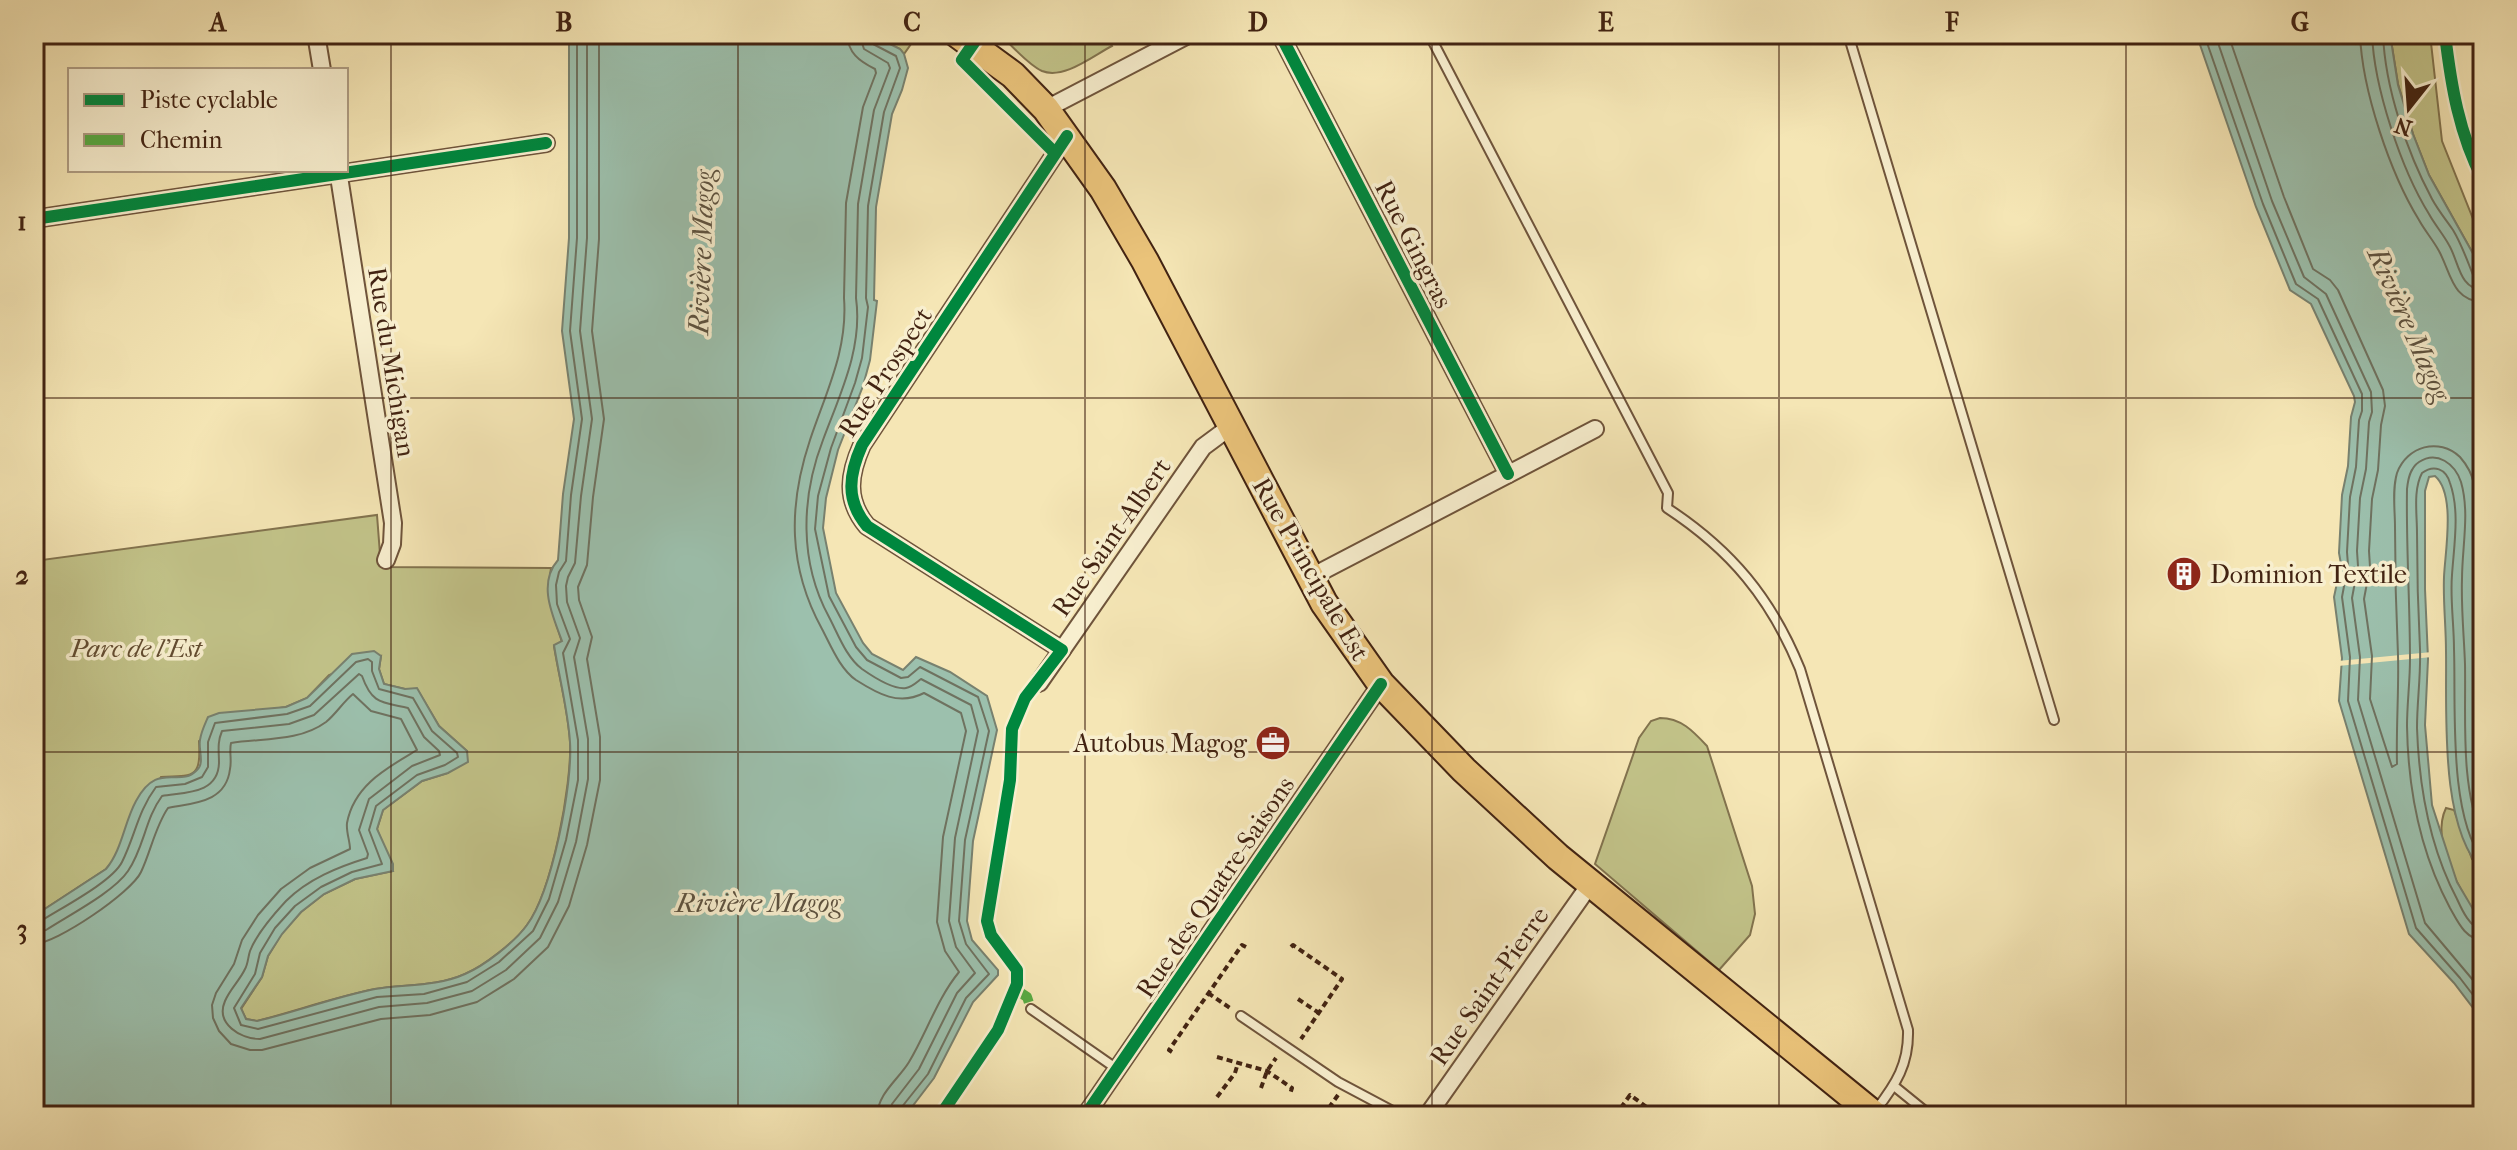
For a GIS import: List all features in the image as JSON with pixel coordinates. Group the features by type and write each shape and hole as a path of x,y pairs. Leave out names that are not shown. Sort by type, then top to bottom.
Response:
{"main road":[{"name":"Rue Principale Est","path":"957,34 1003,67 1046,109 1120,216 1311,577 1339,627 1381,684 1432,740 1494,800 1873,1115"}],"street":[{"path":"316,34 322,68"},
{"path":"1046,109 1190,34"},
{"name":"Rue Gingras","path":"1280,34 1508,474"},
{"name":"Rue Prospect","path":"1062,650 867,526 854,508 850,486 855,460 862,445 1067,136"},
{"path":"348,171 546,143"},
{"path":"34,219 338,172"},
{"name":"Rue du Michigan","path":"338,172 393,523 392,544 386,560"},
{"name":"Rue Saint-Albert","path":"1039,683 1203,447 1230,427"},
{"path":"1311,577 1595,429"},
{"name":"Rue des Quatre-Saisons","path":"1085,1116 1381,684"},
{"name":"Rue Saint-Pierre","path":"1427,1116 1591,883"}],"lane":[{"path":"1429,34 1668,493 1667,508 1730,557 1763,598 1790,644 1905,1015 1909,1045 1906,1059 1894,1086 1873,1115"},
{"path":"1848,34 2054,720"},
{"path":"1031,1009 1117,1069"},
{"path":"1241,1016 1344,1086 1402,1116"},
{"path":"1894,1086 1931,1116"}],"path":[{"path":"1172,1052 1169,1050 1188,1027 1208,993 1242,945 1246,947"},
{"path":"1291,947 1293,945 1342,979 1292,1051"},
{"path":"1208,993 1241,1016"},
{"path":"1298,999 1319,1013"},
{"path":"1217,1057 1267,1071 1292,1088 1290,1094"},
{"path":"1217,1097 1235,1073 1238,1063"},
{"path":"1261,1088 1267,1071"},
{"path":"1323,1116 1344,1086"},
{"path":"1615,1116 1630,1095 1659,1116"}],"green space":[{"path":"453,34 523,34 453,41"},
{"path":"870,34 918,34 904,54"},
{"path":"999,34 1105,34 1112,46 1069,69 1051,73 1031,64"},
{"path":"2390,34 2430,34 2442,141 2483,244 2483,287 2476,259 2429,175 2413,134 2398,84"},
{"name":"Parc de l'Est","path":"377,515 381,567 551,568 550,597 562,642 554,646 567,718 570,761 564,810 552,864 536,909 522,932 490,959 454,978 375,989 257,1021 246,1019 241,1009 262,977 268,956 282,933 301,912 324,894 355,879 393,871 377,829 383,810 422,781 448,773 467,751 439,726 417,689 384,684 379,669 381,656 329,675 307,698 286,707 266,710 199,741 197,768 188,775 161,777 106,869 34,916 34,561"},
{"path":"1660,718 1680,723 1707,746 1752,886 1755,914 1750,935 1719,970 1595,864 1639,738 1651,721"},
{"path":"2446,808 2454,810 2472,859 2483,871 2483,926 2458,885 2445,853 2442,822"}],"water":[{"name":"Rivière Magog","path":"569,34 870,34 904,54 908,68 892,114 876,207 874,300 877,301 870,360 838,450 826,498 823,528 836,593 872,654 903,670 916,657 950,672 987,696 997,730 973,841 967,921 972,940 998,970 998,975 973,1002 934,1078 905,1116 34,1116 34,916 106,869 144,789 160,778 183,777 197,770 201,764 201,737 208,717 219,713 286,707 307,698 352,654 374,651 381,656 379,669 384,684 405,689 417,688 439,726 467,751 468,762 448,773 422,781 383,810 377,829 393,864 393,871 355,879 324,894 301,912 268,956 262,977 241,1008 246,1019 257,1021 375,989 432,983 465,974 507,946 522,932 536,909 559,836 570,761 567,718 554,645 562,641 551,611 548,590 548,579 558,560 563,494 574,419 562,331 569,238"},
{"name":"Rivière Magog","path":"2194,34 2390,34 2398,85 2413,134 2429,175 2476,259 2483,287 2483,871 2469,852 2459,827 2448,767 2444,586 2447,509 2441,484 2435,476 2429,477 2425,491 2428,659 2425,725 2432,805 2457,882 2483,926 2483,1021 2454,983 2409,934 2339,701 2342,658 2334,597 2341,564 2342,495 2348,466 2354,396 2311,304 2290,290 2256,207"}],"pier":[{"path":"2432,652 2432,657 2338,666 2338,661"}],"marked path":[{"path":"1015,989 1027,997 1031,1009"}],"cycle path":[{"path":"980,34 962,60 1055,153"},
{"path":"1280,34 1508,474"},
{"path":"2445,34 2457,109 2483,180"},
{"path":"940,1116 998,1030 1017,984 1017,970 991,935 987,921 1010,780 1012,729 1025,698 1062,650 867,526 852,497 852,477 862,445 1067,136"},
{"path":"34,219 546,143"},
{"path":"1085,1116 1381,684"}],"place":[{"name":"Dominion Textile","path":"2184,574"},
{"name":"Autobus Magog","path":"1273,743"}]}
